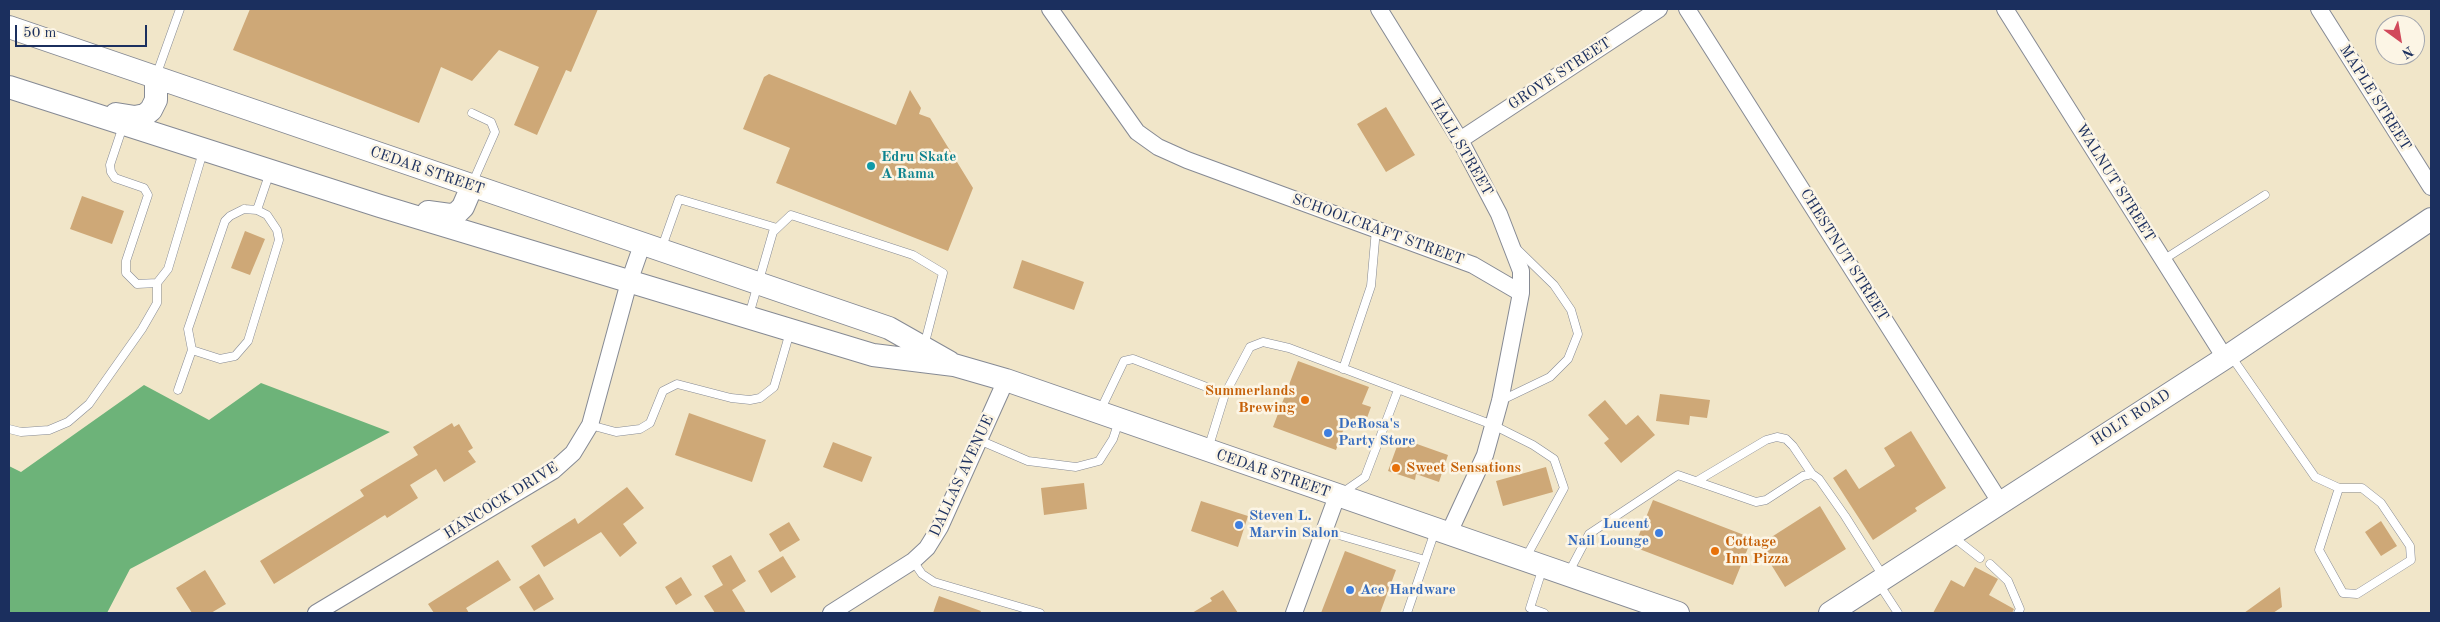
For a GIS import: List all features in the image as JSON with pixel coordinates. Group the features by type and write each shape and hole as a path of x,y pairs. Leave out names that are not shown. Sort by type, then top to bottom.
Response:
{"main road":[{"name":"CEDAR STREET","path":"9,27 889,328 922,354 1006,380 1533,564 1652,609 1678,613"},
{"path":"68,106 135,117 145,115 151,110 156,100 156,77"},
{"path":"9,86 380,206 873,355 922,354"},
{"path":"380,206 450,215 457,213 463,207 472,186"},
{"name":"HOLT ROAD","path":"1830,613 2227,356 2431,219"}],"street":[{"name":"SCHOOLCRAFT STREET","path":"1050,9 1136,132 1158,147 1187,160 1474,265 1521,293"},
{"name":"HALL STREET","path":"1378,9 1460,140 1499,214 1521,271 1521,293"},
{"name":"GROVE STREET","path":"1460,140 1659,9"},
{"name":"CHESTNUT STREET","path":"1688,9 2000,502"},
{"name":"WALNUT STREET","path":"2005,9 2163,260 2227,356"},
{"name":"MAPLE STREET","path":"2319,9 2431,187"},
{"name":"HANCOCK DRIVE","path":"316,613 553,471 573,453 590,425 629,282 651,248"},
{"path":"1442,533 1485,455 1500,401 1521,293"},
{"name":"DALLAS AVENUE","path":"831,613 913,561 927,548 940,527 1006,380"},
{"path":"1294,613 1337,496"}],"lane":[{"path":"156,77 180,9"},
{"path":"472,113 491,122 495,132 472,186"},
{"path":"124,124 110,165 111,172 115,178 144,188 148,195 126,261 126,272 137,284 157,283"},
{"path":"9,429 21,432 49,430 68,422 89,404 142,329 157,303 157,283 168,269 204,150"},
{"path":"257,210 271,172"},
{"path":"2163,260 2265,195"},
{"path":"651,248 679,199 777,228"},
{"path":"178,390 192,350 188,329 189,323 226,221 230,216 244,209 257,210 270,218 279,240 248,341 240,352 229,359 206,355 192,350"},
{"path":"748,317 759,285 773,232 791,215 913,255 943,273 922,354"},
{"path":"1343,369 1371,286 1376,229"},
{"path":"1500,401 1550,377 1568,359 1578,334 1571,310 1554,285 1512,244"},
{"path":"590,425 616,432 640,429 650,423 663,391 677,384 731,398 750,400 760,398 774,387 790,330"},
{"path":"1208,451 1225,394 1250,347 1263,342 1290,348 1493,426 1533,445 1554,459 1564,488 1533,564 1530,608 1544,613"},
{"path":"2227,356 2315,478 2339,488 2362,488 2381,503 2410,546 2410,560 2356,594 2343,593 2318,550 2339,488"},
{"path":"979,440 1028,461 1076,467 1099,461 1113,439 1109,417 1124,361 1133,359 1225,394"},
{"path":"1337,496 1365,476 1398,390"},
{"path":"1697,481 1766,440 1778,437 1786,439 1812,474 1819,478 1845,516 1898,613"},
{"path":"1567,576 1589,534 1669,479 1678,475 1756,502 1766,500 1803,476 1812,474"},
{"path":"1325,530 1425,560"},
{"path":"1407,613 1425,560 1442,533"},
{"path":"1950,534 1980,558"},
{"path":"913,561 922,574 934,582 1040,613"},
{"path":"1990,564 2008,581 2020,609 2018,613"}],"green space":[{"path":"261,383 390,432 130,569 107,613 9,613 9,466 21,472 144,385 209,420"}],"building":[{"path":"250,9 598,9 571,72 566,70 537,135 514,125 539,67 499,50 472,81 441,67 419,123 233,50"},
{"name":"Edru Skate A Rama","path":"769,74 896,125 910,90 921,108 919,114 930,118 973,188 948,251 776,183 790,148 743,129 764,77"},
{"path":"1386,107 1415,155 1386,172 1357,124"},
{"path":"82,196 124,211 112,244 70,229"},
{"path":"245,231 265,239 250,275 231,268"},
{"path":"1022,260 1084,282 1074,310 1013,288"},
{"path":"1298,361 1369,387 1362,404 1371,407 1364,426 1347,420 1336,450 1273,427"},
{"path":"1660,394 1710,400 1707,418 1690,416 1689,425 1656,421"},
{"path":"1605,400 1626,425 1638,415 1655,435 1621,463 1604,443 1609,439 1588,415"},
{"path":"689,413 766,440 752,482 675,455"},
{"path":"452,423 454,427 459,424 473,448 468,451 476,462 444,482 436,469 410,485 418,498 387,518 385,515 274,584 260,561 364,496 360,490 418,455 413,447"},
{"path":"1911,431 1946,488 1915,508 1917,511 1873,540 1833,478 1846,469 1859,489 1895,466 1884,448"},
{"path":"1400,438 1448,455 1439,482 1416,474 1415,480 1388,471"},
{"path":"833,442 872,457 862,482 823,467"},
{"path":"1546,467 1553,492 1503,506 1496,481"},
{"path":"1084,483 1087,509 1044,515 1041,488"},
{"path":"627,487 644,508 623,524 637,543 620,557 601,532 544,567 531,546 575,518 578,524"},
{"path":"1653,500 1752,538 1733,585 1634,547"},
{"path":"1201,501 1248,516 1238,547 1191,531"},
{"path":"1820,506 1846,549 1785,587 1759,545"},
{"path":"2381,521 2397,546 2381,556 2365,532"},
{"path":"789,522 800,540 780,552 769,534"},
{"path":"1345,551 1396,570 1380,613 1321,613"},
{"path":"731,555 746,581 732,590 746,613 715,613 704,596 723,585 712,566"},
{"path":"783,556 796,577 771,593 758,571"},
{"path":"498,560 511,580 466,608 469,613 434,613 428,604"},
{"path":"1975,567 1998,579 1989,595 2014,609 2012,613 1933,613 1951,580 1964,587"},
{"path":"205,570 226,604 211,613 192,613 176,588"},
{"path":"539,574 554,599 534,611 519,587"},
{"path":"681,577 692,595 676,605 665,587"},
{"path":"2280,587 2282,607 2273,613 2244,613"},
{"path":"1223,590 1238,613 1192,613 1212,601 1210,598"},
{"path":"939,596 981,611 980,613 933,613"}],"place":[{"name":"Edru Skate A Rama","path":"871,166"},
{"name":"Summerlands Brewing","path":"1305,400"},
{"name":"DeRosa's Party Store","path":"1328,433"},
{"name":"Sweet Sensations","path":"1396,468"},
{"name":"Steven L. Marvin Salon","path":"1239,525"},
{"name":"Lucent Nail Lounge","path":"1659,533"},
{"name":"Cottage Inn Pizza","path":"1715,551"},
{"name":"Ace Hardware","path":"1350,590"}]}
